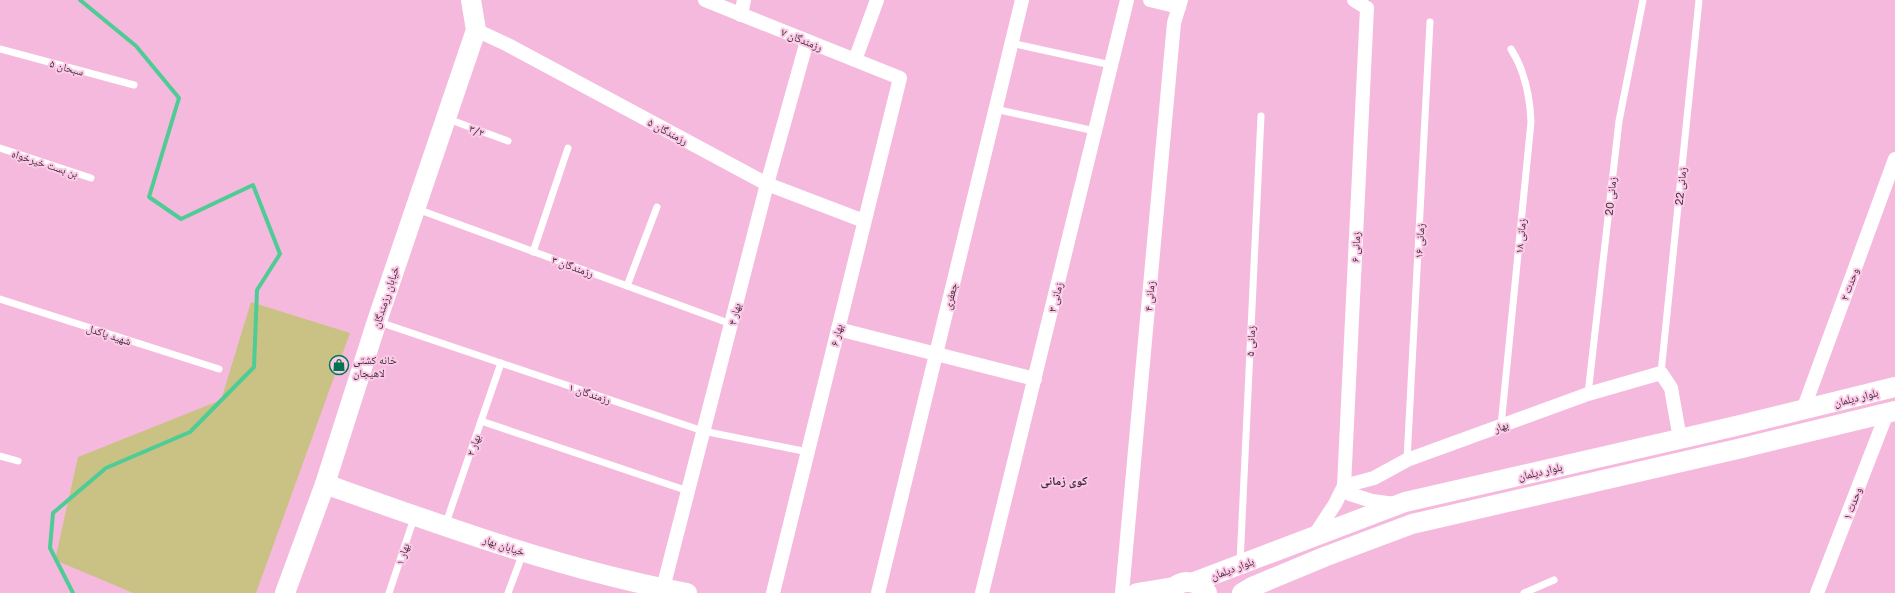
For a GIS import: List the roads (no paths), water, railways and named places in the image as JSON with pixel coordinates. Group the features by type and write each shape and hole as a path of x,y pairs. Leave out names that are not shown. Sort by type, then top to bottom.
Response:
{"main road":[{"path":"470,0 476,30"},
{"name":"خیابان رزمندگان","path":"285,593 325,484 377,322 476,30"},
{"name":"بلوار دیلمان","path":"1172,590 1180,583 1201,588 1240,566 1314,536 1398,505 1736,426 1895,387"},
{"name":"بلوار دیلمان","path":"1242,593 1252,587 1316,560 1412,524 1891,412"},
{"path":"1736,426 1742,448"},
{"name":"خیابان بهار","path":"325,484 445,526 566,564 687,593"},
{"path":"1137,593 1172,590"}],"street":[{"name":"رزمندگان ۷","path":"705,0 900,78"},
{"path":"741,15 744,0"},
{"path":"855,60 877,0"},
{"name":"جعفری","path":"878,593 1022,0"},
{"name":"زمانی ۳","path":"982,593 1127,0"},
{"path":"1150,0 1180,3"},
{"name":"زمانی ۶","path":"1344,486 1367,8 1354,0"},
{"name":"زمانی ۴","path":"1122,593 1174,23 1180,3"},
{"name":"رزمندگان ۵","path":"476,30 508,45 767,184 864,221"},
{"name":"بهار ۴","path":"663,588 767,184 807,41"},
{"name":"بهار ۶","path":"773,593 900,78"},
{"name":"وحدت ۲","path":"1803,410 1895,159"},
{"path":"838,329 1035,379"},
{"path":"1661,373 1671,388 1680,439"},
{"name":"بهار","path":"1344,486 1374,478 1407,460 1588,394 1661,373"},
{"name":"وحدت ۱","path":"1817,593 1891,412"},
{"path":"1314,536 1335,504 1344,486 1350,494 1372,501 1398,505"}],"lane":[{"name":"زمانی 20","path":"1588,394 1619,121 1643,0"},
{"name":"زمانی 22","path":"1661,373 1699,0"},
{"name":"زمانی ۱۶","path":"1407,460 1430,22"},
{"path":"1012,43 1111,65"},
{"name":"سبحان ۵","path":"0,49 134,85"},
{"name":"زمانی ۱۸","path":"1501,426 1531,122 1530,99 1520,63 1511,49"},
{"path":"995,109 1095,131"},
{"name":"زمانی ۵","path":"1240,566 1261,116"},
{"name":"۳/۲","path":"446,118 508,141"},
{"name":"بن بست خیرخواه","path":"0,148 91,178"},
{"path":"534,252 568,148"},
{"path":"627,286 657,207"},
{"name":"رزمندگان ۳","path":"415,208 731,324"},
{"name":"شهید پاکدل","path":"0,299 218,369"},
{"name":"رزمندگان ۱","path":"377,322 704,431 808,452"},
{"name":"بهار ۲","path":"445,526 501,364"},
{"path":"482,421 688,491"},
{"path":"0,456 18,461"},
{"name":"بهار ۱","path":"389,593 415,516"},
{"path":"508,593 524,551"},
{"path":"1524,593 1554,580"}],"waterway":[{"path":"73,593 50,548 53,513 106,468 190,432 254,367 257,290 280,254 253,185 181,219 149,197 179,98 136,46 80,0"}],"place":[{"name":"خانه کشتی لاهیجان","path":"339,365"}],"district":[{"name":"کوی زمانی","path":"1064,480"}]}
